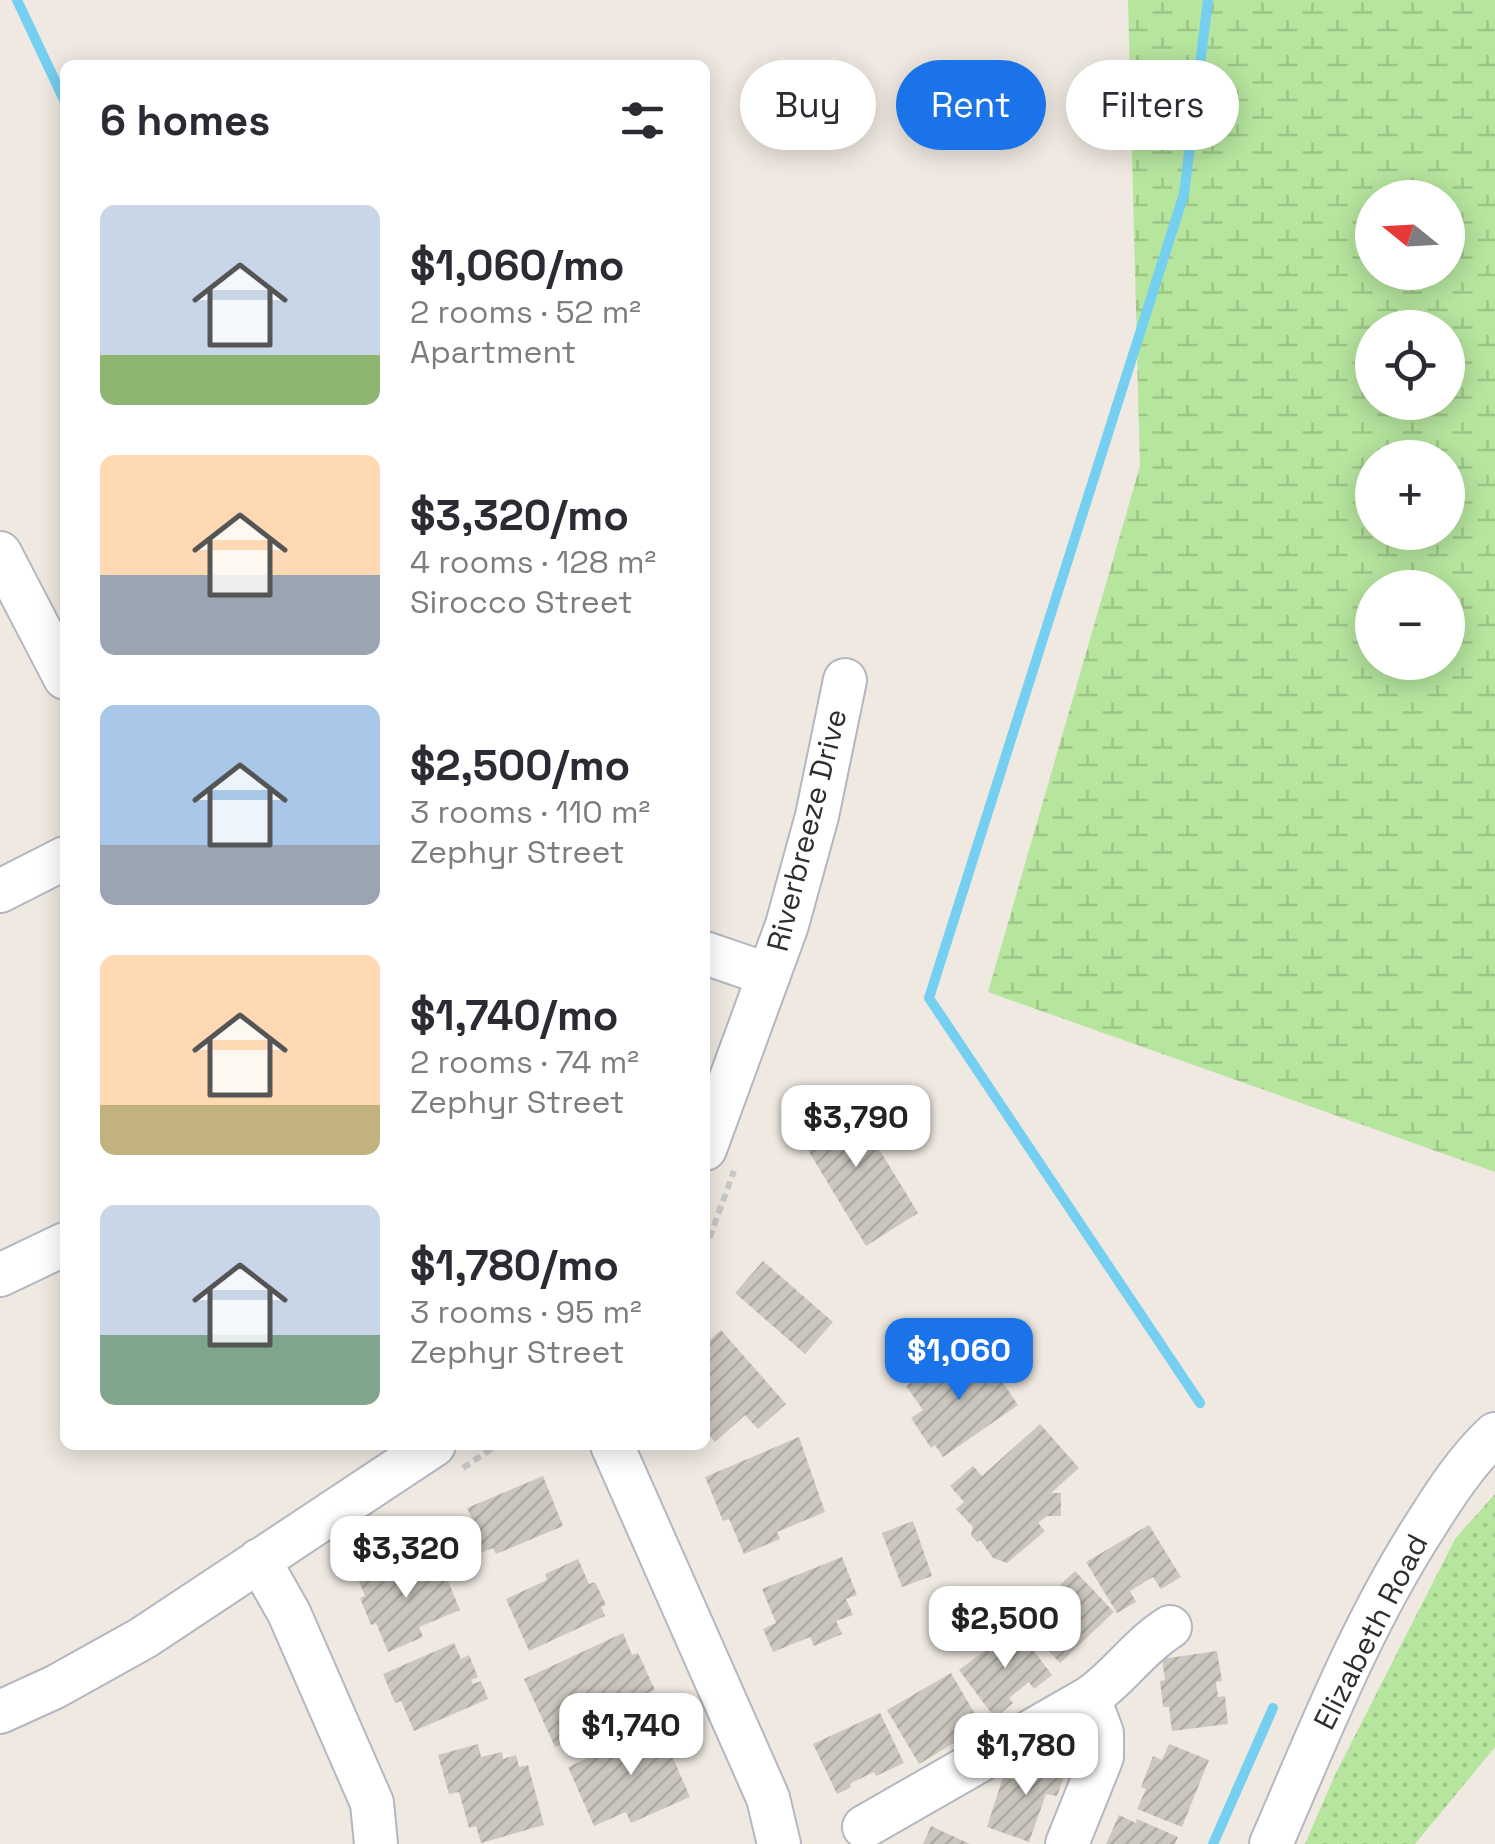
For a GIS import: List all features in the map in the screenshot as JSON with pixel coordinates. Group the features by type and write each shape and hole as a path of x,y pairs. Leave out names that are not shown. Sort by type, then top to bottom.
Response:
{"street":[{"path":"0,553 60,668"},
{"name":"Riverbreeze Drive","path":"710,1136 804,869 845,680"},
{"path":"0,891 60,861"},
{"path":"710,955 770,974"},
{"path":"0,1274 60,1246"},
{"name":"Elizabeth Road","path":"1271,1844 1361,1638 1394,1575 1450,1488 1495,1434"},
{"path":"0,1712 56,1687 143,1638 426,1450"},
{"path":"614,1450 768,1798 779,1844"},
{"path":"259,1560 290,1612 372,1803 376,1844"},
{"path":"864,1827 1105,1687 1137,1651 1170,1627"},
{"path":"1067,1844 1102,1757 1102,1733 1088,1698"}],"green space":[{"path":"1128,0 1495,0 1495,1172 988,992 1140,466 1132,150 1239,150 1239,60 1130,60"},
{"path":"1495,1494 1495,1747 1415,1844 1305,1844 1335,1775 1455,1539"}],"building":[{"path":"846,1095 918,1213 866,1246 794,1127"},
{"path":"763,1261 833,1322 805,1354 735,1293"},
{"path":"721,1330 786,1404 758,1429 745,1415 715,1442 710,1436 710,1340"},
{"path":"984,1355 1018,1405 943,1457 935,1445 931,1448 911,1418 923,1410 906,1386 918,1378 922,1383 930,1378 926,1373 940,1364 949,1377 946,1369 960,1359 966,1368"},
{"path":"1040,1424 1079,1468 1051,1493 1061,1493 1061,1516 1047,1516 1038,1523 1045,1531 1007,1563 993,1558 980,1540 977,1542 971,1535 973,1527 956,1509 964,1502 950,1486 973,1466 982,1476"},
{"path":"799,1437 825,1512 777,1532 780,1539 744,1554 729,1519 723,1521 705,1477"},
{"path":"543,1476 563,1526 496,1554 493,1548 470,1557 456,1524 472,1518 467,1508"},
{"path":"913,1521 932,1576 902,1587 882,1533"},
{"path":"1149,1525 1181,1577 1161,1589 1153,1577 1130,1591 1136,1602 1117,1613 1086,1562"},
{"path":"413,1556 420,1573 441,1564 460,1610 419,1627 423,1637 388,1652 376,1623 371,1625 360,1598 365,1596 358,1579"},
{"path":"842,1557 857,1595 846,1599 853,1615 836,1621 842,1634 814,1646 810,1637 773,1652 763,1629 776,1623 762,1589"},
{"path":"578,1559 589,1584 595,1582 606,1605 601,1607 605,1616 529,1651 506,1599 547,1580 545,1574"},
{"path":"1075,1571 1114,1612 1060,1663 1021,1622"},
{"path":"1016,1627 1052,1675 1034,1689 1029,1682 1009,1698 1013,1703 995,1718 959,1670"},
{"path":"623,1633 632,1655 638,1653 655,1690 646,1694 650,1703 555,1747 524,1679"},
{"path":"454,1643 461,1659 469,1655 478,1677 471,1680 473,1684 481,1681 488,1699 414,1731 401,1701 395,1703 383,1674"},
{"path":"1217,1651 1222,1681 1216,1682 1218,1697 1225,1696 1228,1724 1172,1731 1169,1707 1163,1707 1162,1659"},
{"path":"951,1673 982,1726 919,1764 887,1710"},
{"path":"880,1713 904,1763 876,1776 874,1772 837,1794 813,1744"},
{"path":"667,1723 677,1746 669,1749 690,1797 631,1823 626,1812 594,1826 568,1767"},
{"path":"478,1744 481,1757 502,1752 503,1759 516,1755 519,1767 528,1765 544,1825 481,1843 476,1826 469,1828 459,1792 449,1794 438,1755"},
{"path":"1169,1744 1209,1760 1182,1827 1137,1809 1153,1756 1162,1760"},
{"path":"1032,1755 1068,1766 1057,1796 1046,1794 1029,1842 987,1827 1003,1777 1023,1781"},
{"path":"1119,1815 1178,1837 1175,1844 1106,1844"},
{"path":"931,1826 970,1844 923,1844"}],"waterway":[{"path":"17,0 60,91"},
{"path":"1200,1403 929,998 1184,194 1208,0"},
{"path":"1213,1844 1273,1708"}]}
